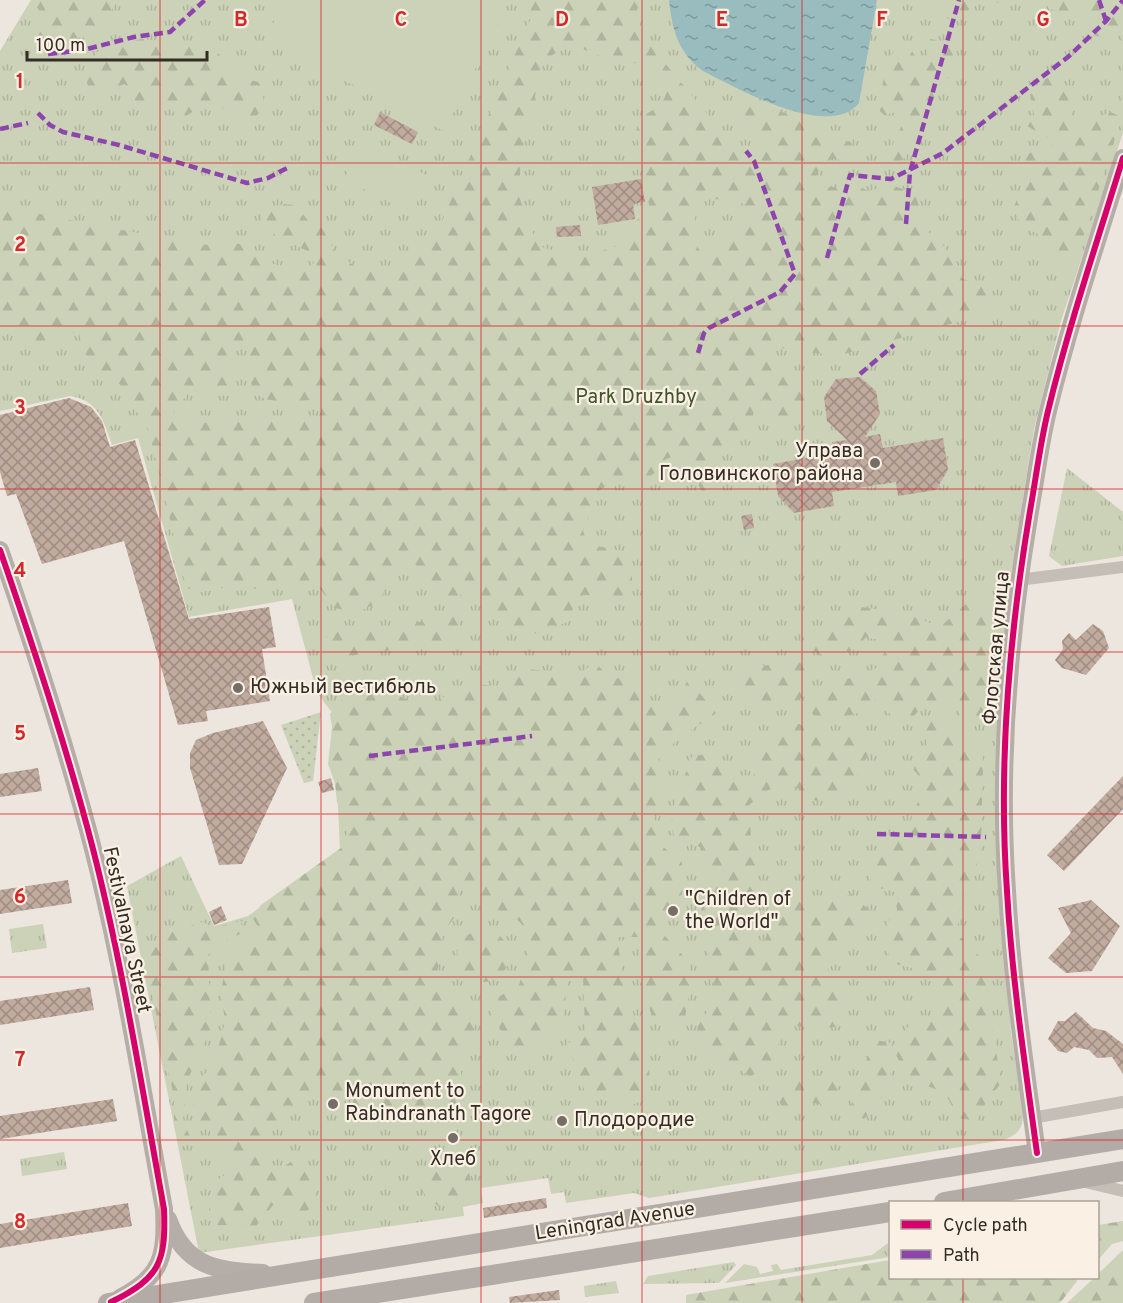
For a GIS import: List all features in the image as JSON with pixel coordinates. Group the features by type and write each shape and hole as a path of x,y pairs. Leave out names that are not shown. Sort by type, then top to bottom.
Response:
{"main road":[{"name":"Leningrad Avenue","path":"110,1303 1123,1139"},
{"path":"955,1201 1123,1171"},
{"name":"Leningrad Avenue","path":"314,1303 889,1212"}],"street":[{"name":"Флотская улица","path":"1037,1153 1017,1009 1005,853 1007,700 1018,580 1048,410 1081,286 1123,158"},
{"name":"Festivalnaya Street","path":"0,550 52,707 93,848 164,1209 164,1248 153,1276 139,1289 110,1303"},
{"path":"1018,580 1123,567"},
{"path":"1032,1118 1123,1102"},
{"path":"1072,1180 1123,1191"},
{"name":"Festivalnaya Street","path":"164,1209 178,1242 197,1260 230,1272 288,1274"}],"green space":[{"name":"Park Druzhby","path":"31,0 1123,0 1123,133 1061,321 1034,429 1010,579 999,700 999,887 1011,1032 1023,1111 1021,1126 1013,1136 1003,1140 649,1198 634,1193 566,1203 564,1192 551,1194 548,1178 481,1188 483,1203 463,1207 464,1216 199,1253 127,886 181,856 214,926 248,916 340,851 334,715 317,693 292,599 189,617 138,438 112,445 103,420 93,407 80,398 70,396 0,411 0,51"},
{"path":"35,0 118,0 94,37 75,38 64,46 51,43 40,60 35,56 33,31 44,16 35,5"},
{"path":"285,0 480,0 504,12 444,131 265,40"},
{"path":"527,0 648,0 637,9 640,33 738,151 746,154 756,146 756,134 740,115 741,104 751,98 851,143 857,154 855,161 832,159 820,165 816,177 824,187 836,187 846,179 868,191 891,185 915,193 926,230 944,246 963,279 986,287 993,299 988,310 975,317 837,356 774,347 773,360 808,396 811,408 803,418 790,424 779,420 768,399 756,400 751,426 720,447 713,485 703,494 686,460 674,456 662,461 650,476 640,478 620,476 599,491 583,530 587,544 622,551 632,574 632,585 627,598 613,599 590,595 577,597 568,622 531,635 507,629 474,588 450,600 438,599 429,592 422,567 398,560 388,569 382,601 358,612 334,608 319,587 307,589 284,580 247,591 221,588 197,593 186,587 149,431 115,377 91,369 79,334 67,331 48,348 36,349 0,322 0,202 9,208 199,245 236,243 249,247 270,263 306,272 314,263 309,252 264,229 261,217 282,204 295,205 312,225 323,229 335,252 357,268 381,273 393,269 409,246 430,248 532,16","holes":["570,43 594,54 643,65 655,80 665,85 666,92 659,106 639,118 636,132 649,205 617,246 579,258 538,246 519,197 521,154 527,133 538,115 535,96 541,63","709,199 734,200 746,205 745,218 709,249 701,252 695,236 698,205","236,346 247,349 250,379 257,394 279,402 311,400 322,408 318,419 173,424 174,411 196,383 217,395 229,396 234,384 230,371"]},
{"path":"938,0 1021,0 1010,3 974,3 965,17 956,20 936,13"},
{"path":"1043,0 1123,0 1123,29 1113,28 1101,37 1088,34 1082,16 1050,9"},
{"path":"142,39 213,47 238,77 262,83 264,108 255,117 228,115 220,105 208,102 186,116 174,113 170,102 146,106 135,101 135,89 124,84 106,91 88,86 85,74 97,52"},
{"path":"930,39 947,42 960,61 960,69 938,88 931,116 913,131 906,156 897,165 891,163 891,150 905,116 903,111 884,115 879,110 885,68 896,47 909,46 919,63 925,63"},
{"path":"1055,75 1061,78 1067,89 1079,92 1082,98 1077,109 1071,111 1073,117 1091,121 1110,112 1122,117 1072,272 1048,258 1038,234 1021,226 1014,207 1026,176 1017,167 1027,152 1041,154 1055,142 1027,126 1034,115 1030,95 1043,80"},
{"path":"362,142 430,177 411,213 344,179"},
{"path":"1067,468 1123,512 1123,556 1062,566 1049,556"},
{"path":"992,599 1002,662 979,724 960,716 955,701 927,702 910,720 892,717 879,697 858,713 826,722 805,709 829,686 879,667 888,642 866,637 855,650 818,655 802,636 862,607 910,615 940,627 966,604"},
{"path":"459,615 456,632 441,643 348,656 335,656 327,647 327,634 335,625 386,628"},
{"path":"595,662 611,680 639,673 652,706 676,705 688,679 716,713 678,739 658,760 667,776 654,812 657,842 682,862 682,894 657,928 686,959 689,967 691,975 685,1018 653,1020 640,978 639,937 617,937 625,990 648,1054 651,1097 632,1105 609,1089 587,1097 567,1044 585,1030 583,978 568,981 563,1016 542,1049 514,1055 486,1004 519,985 528,953 526,931 520,922 510,915 479,905 481,884 459,885 457,914 444,931 437,974 477,1016 471,1045 460,1066 467,1117 442,1126 413,1118 364,1134 353,1100 313,1093 302,1107 267,1135 264,1159 280,1169 295,1159 313,1168 316,1204 297,1218 274,1204 256,1226 217,1225 209,1210 212,1184 233,1169 210,1140 210,1128 194,1123 193,1087 214,1064 225,1022 221,990 230,948 249,949 258,927 252,917 261,905 345,845 350,807 337,803 335,783 328,764 332,727 330,714 345,696 369,683 427,708 462,688 480,685 502,687 528,669 578,675"},
{"path":"798,662 811,668 807,695 785,707 749,702 737,684 751,667"},
{"path":"321,712 313,781 304,783 281,725"},
{"path":"924,720 952,726 966,741 982,748 980,852 959,914 958,934 987,964 989,1004 1001,1083 986,1102 977,1121 959,1118 944,1092 907,1079 894,1050 910,1023 929,1022 938,1000 939,981 920,970 892,963 881,931 897,910 895,892 871,886 868,854 894,842 911,820 925,783 913,769 927,747"},
{"path":"791,721 818,732 850,730 869,753 852,785 816,801 784,779 749,805 751,839 761,861 751,902 735,924 742,942 765,940 774,908 798,892 822,904 852,894 871,912 859,936 850,944 832,941 828,973 842,998 836,1027 811,1028 785,1024 774,1060 750,1077 742,1070 713,1064 694,1045 698,1026 715,1000 708,948 711,926 701,911 708,884 700,847 674,838 671,813 692,756 708,754 727,778 753,778 760,748"},
{"path":"242,921 240,934 219,944 208,955 211,1029 187,1081 183,1121 193,1143 181,1147 174,1126 174,1097 143,952 162,936 201,922 215,927"},
{"path":"43,924 47,948 12,953 9,929"},
{"path":"478,930 488,930 502,937 509,956 502,975 488,982 478,982 468,978 461,971 457,961 457,951 461,941 468,934"},
{"path":"876,1040 891,1043 890,1087 864,1119 850,1112 856,1082"},
{"path":"832,1071 839,1091 829,1107 808,1101 786,1108 777,1101 798,1081"},
{"path":"64,1152 67,1169 22,1176 20,1159"},
{"path":"468,1169 472,1186 462,1200 438,1206 422,1192 419,1179 430,1172"},
{"path":"1123,1221 1123,1241 1112,1244 1099,1259 1099,1225"},
{"path":"888,1243 889,1257 725,1283 744,1264 757,1267 760,1274 773,1271 771,1265 777,1264 781,1270 872,1255"},
{"path":"1123,1250 1123,1303 1067,1303 1093,1279 1099,1279 1099,1273"},
{"path":"889,1260 889,1279 1076,1279 1077,1281 1060,1303 686,1303 686,1295"},
{"path":"734,1262 736,1265 719,1283 643,1284 648,1276"},
{"path":"616,1281 619,1293 585,1297 584,1286"}],"water":[{"path":"669,0 877,0 859,103 845,113 826,116 805,114 759,98 703,71 694,64 678,40"}],"building":[{"path":"380,112 418,132 412,144 374,125"},
{"path":"641,179 645,202 633,204 635,219 598,225 592,187"},
{"path":"580,225 581,236 557,237 556,227"},
{"path":"860,377 876,391 880,414 865,437 880,434 883,448 943,438 948,470 936,490 898,496 896,482 832,492 834,506 794,513 778,496 773,464 834,453 832,442 847,440 827,421 824,397 836,379"},
{"path":"69,398 91,407 102,421 110,447 135,440 189,619 269,607 276,647 262,649 270,701 206,711 208,721 178,725 124,541 42,564 16,494 7,496 0,472 0,415"},
{"path":"752,514 754,528 744,530 741,516"},
{"path":"1093,624 1103,631 1109,648 1086,675 1062,668 1055,660 1063,649 1062,641 1069,633 1076,640"},
{"path":"263,721 287,768 242,864 219,865 190,768 190,753 196,740 213,733"},
{"path":"38,768 42,791 0,797 0,774"},
{"path":"1123,776 1123,809 1064,871 1047,855"},
{"path":"331,778 334,790 322,793 318,782"},
{"path":"68,880 72,903 0,914 0,890"},
{"path":"1091,900 1120,926 1092,971 1066,973 1048,958 1071,933 1058,908"},
{"path":"221,906 227,920 214,925 209,912"},
{"path":"90,987 94,1010 0,1025 0,1001"},
{"path":"1076,1012 1093,1028 1106,1031 1123,1044 1123,1074 1112,1057 1097,1058 1089,1050 1074,1047 1067,1053 1058,1051 1048,1039 1058,1021 1065,1021"},
{"path":"113,1099 117,1121 0,1139 0,1116"},
{"path":"546,1198 547,1208 484,1218 483,1208"},
{"path":"128,1203 132,1226 0,1248 0,1224"},
{"path":"559,1290 560,1300 510,1303 509,1297"}],"marked path":[{"path":"48,54 83,50 134,37 170,32 205,0"},
{"path":"906,224 910,172 959,0"},
{"path":"1099,0 1106,21"},
{"path":"827,258 850,175 891,179 943,153 1068,57 1106,21 1123,0"},
{"path":"38,113 50,125 63,132 119,145 247,183 268,178 289,167"},
{"path":"0,129 28,123"},
{"path":"698,353 704,333 709,328 780,292 795,274 754,161 746,151"},
{"path":"860,374 894,345"},
{"path":"369,756 532,736"},
{"path":"877,834 986,837"}],"cycle path":[{"path":"1037,1153 1016,989 1007,891 1004,796 1011,653 1016,605 1045,423 1074,315 1123,158"},
{"path":"0,550 50,698 104,893 123,983 164,1209 163,1243 157,1266 140,1285 111,1302"}],"place":[{"name":"Управа Головинского района","path":"875,463"},
{"name":"Южный вестибюль","path":"238,688"},
{"name":"\"Children of the World\"","path":"673,911"},
{"name":"Monument to Rabindranath Tagore","path":"333,1104"},
{"name":"Плодородие","path":"562,1121"},
{"name":"Хлеб","path":"453,1138"}]}
